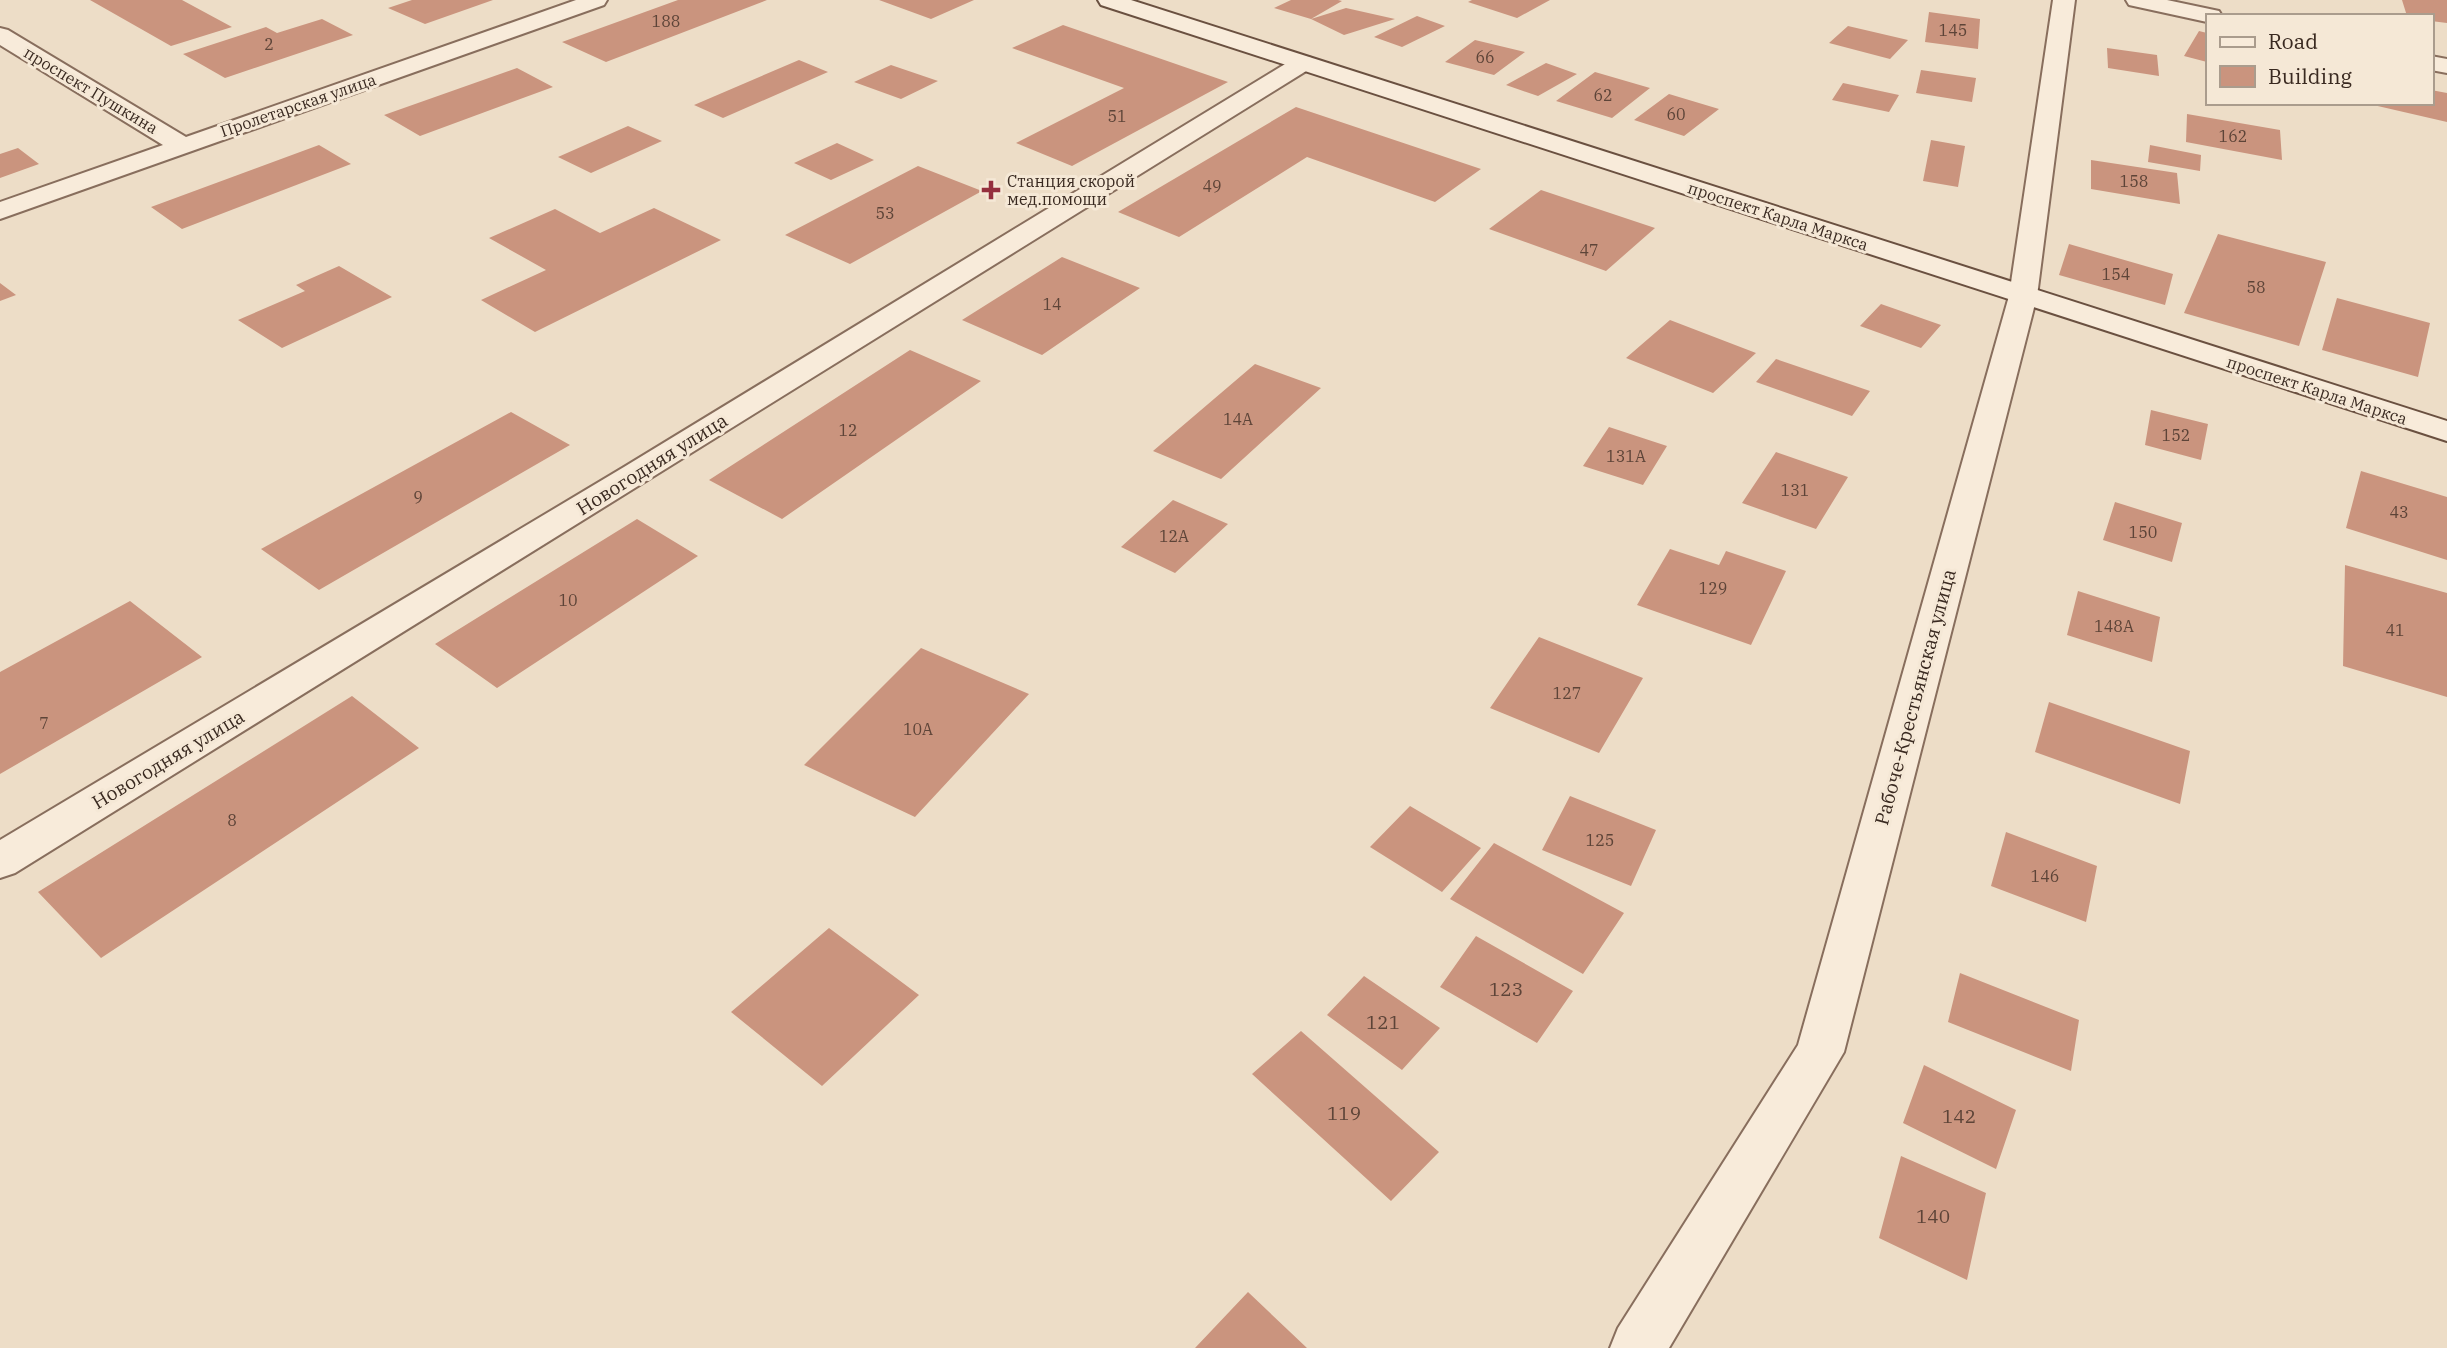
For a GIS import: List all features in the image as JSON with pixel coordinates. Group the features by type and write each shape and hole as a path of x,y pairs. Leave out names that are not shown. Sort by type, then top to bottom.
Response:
{"street":[{"name":"Пролетарская улица","path":"0,211 596,0"},
{"name":"проспект Карла Маркса","path":"1109,0 2447,432"},
{"name":"Рабоче-Крестьянская улица","path":"1638,1348 1820,1052 2023,296 2064,0"},
{"path":"2137,0 2206,15"},
{"name":"проспект Пушкина","path":"0,35 183,146"},
{"name":"Новогодняя улица","path":"0,861 660,460 1303,63"}],"building":[{"path":"90,0 182,0 232,27 171,46"},
{"path":"412,0 493,0 425,24 388,8"},
{"path":"678,0 767,0 606,62 562,42"},
{"path":"879,0 974,0 931,19"},
{"path":"1291,0 1342,1 1311,19 1274,8"},
{"path":"1550,0 1517,18 1468,2"},
{"path":"2402,0 2447,0 2447,23 2433,21 2433,14 2406,14"},
{"path":"1346,8 1395,19 1344,35 1311,19"},
{"path":"1929,12 1980,19 1978,49 1925,42"},
{"path":"1417,16 1445,26 1402,47 1374,37"},
{"path":"322,19 353,35 225,78 183,54 266,27 277,33"},
{"path":"1063,25 1228,82 1072,166 1016,143 1124,88 1012,48"},
{"path":"1848,26 1908,40 1890,59 1829,43"},
{"path":"2199,31 2206,33 2206,62 2184,56"},
{"path":"1475,40 1525,52 1494,75 1445,62"},
{"path":"2107,48 2157,55 2159,76 2108,68"},
{"path":"799,60 828,72 723,118 694,105"},
{"path":"1546,63 1577,74 1538,96 1506,85"},
{"path":"891,65 938,81 901,99 854,82"},
{"path":"517,68 553,87 420,136 384,115"},
{"path":"1921,70 1976,78 1972,102 1916,93"},
{"path":"1595,72 1650,88 1612,118 1556,101"},
{"path":"1843,83 1899,95 1889,112 1832,100"},
{"path":"2433,90 2447,93 2447,122 2373,105 2433,105"},
{"path":"1669,94 1719,109 1684,136 1634,120"},
{"path":"1296,107 1481,169 1435,202 1307,157 1179,237 1118,212"},
{"path":"2187,114 2280,130 2282,160 2186,142"},
{"path":"628,126 662,141 591,173 558,157"},
{"path":"1931,140 1965,146 1958,187 1923,181"},
{"path":"837,143 874,160 831,180 794,163"},
{"path":"319,145 351,164 182,229 151,207"},
{"path":"2150,145 2201,155 2200,171 2148,162"},
{"path":"18,148 39,164 0,178 0,154"},
{"path":"2091,160 2177,173 2180,204 2091,189"},
{"path":"918,166 982,191 850,264 785,235"},
{"path":"1541,190 1655,228 1606,271 1489,229"},
{"path":"654,208 721,240 535,332 481,300 546,270 489,238 555,209 600,233"},
{"path":"2218,234 2326,262 2299,346 2184,313"},
{"path":"2069,244 2173,274 2165,305 2059,275"},
{"path":"1062,257 1140,288 1042,355 962,320"},
{"path":"339,266 392,297 282,348 238,320 305,291 296,285"},
{"path":"0,283 16,295 0,301"},
{"path":"2337,298 2430,323 2418,377 2322,350"},
{"path":"1881,304 1941,325 1921,348 1860,326"},
{"path":"1670,320 1756,353 1713,393 1626,358"},
{"path":"910,350 981,381 782,519 709,480"},
{"path":"1776,359 1870,391 1852,416 1756,382"},
{"path":"1255,364 1321,388 1221,479 1153,451"},
{"path":"2151,410 2208,424 2201,460 2145,445"},
{"path":"511,412 570,445 319,590 261,549"},
{"path":"1609,427 1667,446 1643,485 1583,466"},
{"path":"1776,452 1848,477 1816,529 1742,503"},
{"path":"2361,471 2447,497 2447,560 2346,528"},
{"path":"1173,500 1228,524 1175,573 1121,547"},
{"path":"2115,502 2182,523 2172,562 2103,540"},
{"path":"637,519 698,556 497,688 435,644"},
{"path":"1670,549 1719,565 1726,551 1786,571 1751,645 1637,605"},
{"path":"2345,565 2447,593 2447,697 2343,666"},
{"path":"2078,591 2160,617 2152,662 2067,635"},
{"path":"130,601 202,657 0,774 0,672"},
{"path":"1539,637 1643,678 1599,753 1490,708"},
{"path":"921,648 1029,694 915,817 804,765"},
{"path":"352,696 419,748 101,958 38,892"},
{"path":"2049,702 2190,751 2180,804 2035,752"},
{"path":"1570,796 1656,830 1631,886 1542,850"},
{"path":"1410,806 1481,848 1442,892 1370,847"},
{"path":"2006,832 2097,866 2086,922 1991,886"},
{"path":"1494,843 1624,913 1583,974 1450,899"},
{"path":"829,928 919,995 822,1086 731,1012"},
{"path":"1476,936 1573,991 1537,1043 1440,987"},
{"path":"1960,973 2079,1020 2071,1071 1948,1022"},
{"path":"1364,976 1440,1028 1402,1070 1327,1015"},
{"path":"1301,1031 1439,1152 1391,1201 1252,1074"},
{"path":"1924,1065 2016,1110 1996,1169 1903,1123"},
{"path":"1901,1156 1986,1193 1967,1280 1879,1238"},
{"path":"1248,1292 1307,1348 1195,1348"}],"place":[{"name":"Станция скорой мед.помощи","path":"991,190"}]}
